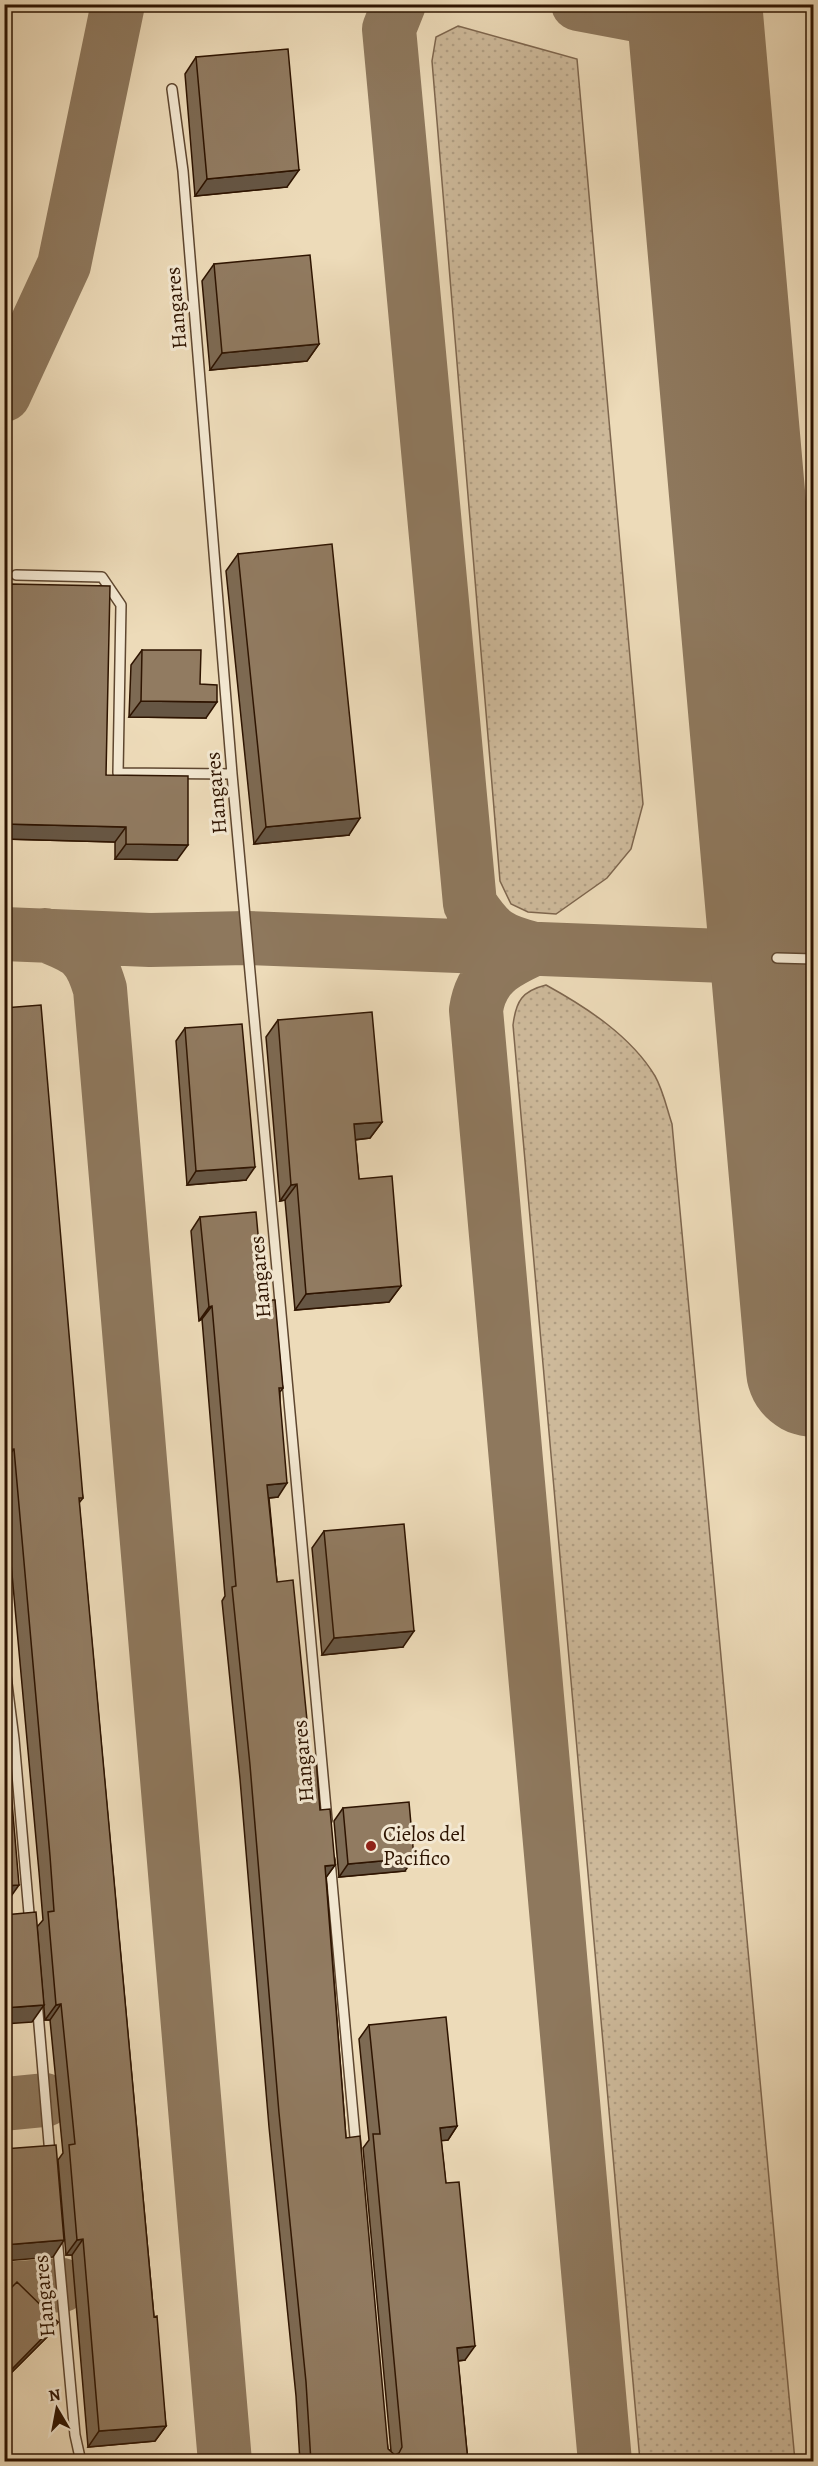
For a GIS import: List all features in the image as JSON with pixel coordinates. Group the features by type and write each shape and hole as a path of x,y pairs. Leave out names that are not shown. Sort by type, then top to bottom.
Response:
{"lane":[{"name":"Hangares","path":"172,89 183,171 232,774 328,1831"},
{"path":"16,575 102,578 121,605 118,773 232,774"},
{"path":"777,958 813,959"},
{"path":"4,1660 14,1738 25,1916 31,1934"},
{"path":"330,1855 358,2164"},
{"path":"36,1993 51,2169"},
{"name":"Hangares","path":"57,2227 75,2435 81,2462"}],"shaded area":[{"path":"458,26 577,59 643,804 631,849 607,878 556,914 528,912 511,904 500,881 432,61 436,37"},
{"path":"546,985 592,1013 621,1035 633,1048 658,1081 672,1124 795,2461 640,2461 513,1025 518,1003 522,998 531,990"}],"building":[{"path":"288,49 299,170 207,179 196,57"},
{"path":"310,255 319,344 222,353 214,264"},
{"path":"332,544 360,818 266,827 238,554"},
{"path":"10,584 110,586 106,775 188,776 188,845 126,844 126,827 4,824"},
{"path":"142,650 201,650 200,684 217,685 217,702 141,701"},
{"path":"41,1005 83,1498 79,1498 166,2426 99,2431 83,2239 77,2240 69,2145 75,2144 61,2004 56,2005 48,1912 54,1911 50,1856 14,1449 4,1450 4,1423 11,1423 4,1347 4,1008"},
{"path":"372,1012 382,1122 354,1124 359,1179 392,1176 401,1286 306,1294 297,1184 291,1185 278,1020"},
{"path":"242,1024 255,1167 196,1171 185,1028"},
{"path":"256,1212 264,1300 275,1300 283,1388 279,1388 287,1483 267,1485 277,1582 293,1580 311,1760 316,1759 320,1810 330,1809 335,1865 325,1866 346,2138 360,2136 388,2449 395,2455 402,2447 373,2134 380,2134 369,2025 446,2017 457,2126 440,2128 446,2183 459,2182 475,2346 457,2348 468,2462 311,2462 306,2382 279,2113 250,1765 232,1587 236,1586 212,1306 209,1307 200,1217"},
{"path":"404,1524 414,1631 334,1638 324,1531"},
{"path":"4,1791 11,1791 19,1885 4,1886"},
{"name":"Cielos del Pacifico","path":"409,1802 414,1858 348,1864 343,1808"},
{"path":"36,1912 44,2005 4,2008 4,1915"},
{"path":"56,2145 64,2240 4,2245 4,2149"},
{"path":"17,2282 58,2322 11,2370 4,2364 4,2295"}],"taxiway":[{"path":"4,395 64,265 118,4"},
{"path":"399,4 389,29 470,904 483,922 503,939 534,949"},
{"path":"578,4 695,26"},
{"path":"4,934 150,940 247,938 777,958"},
{"path":"45,935 82,953 92,967 100,989 225,2462"},
{"path":"534,949 503,965 488,979 476,1010 605,2462"},
{"path":"4,2104 45,2100"},
{"path":"4,2289 62,2285"}],"runway":[{"path":"694,4 814,1369"}],"place":[{"name":"Cielos del Pacifico","path":"371,1846"}]}
